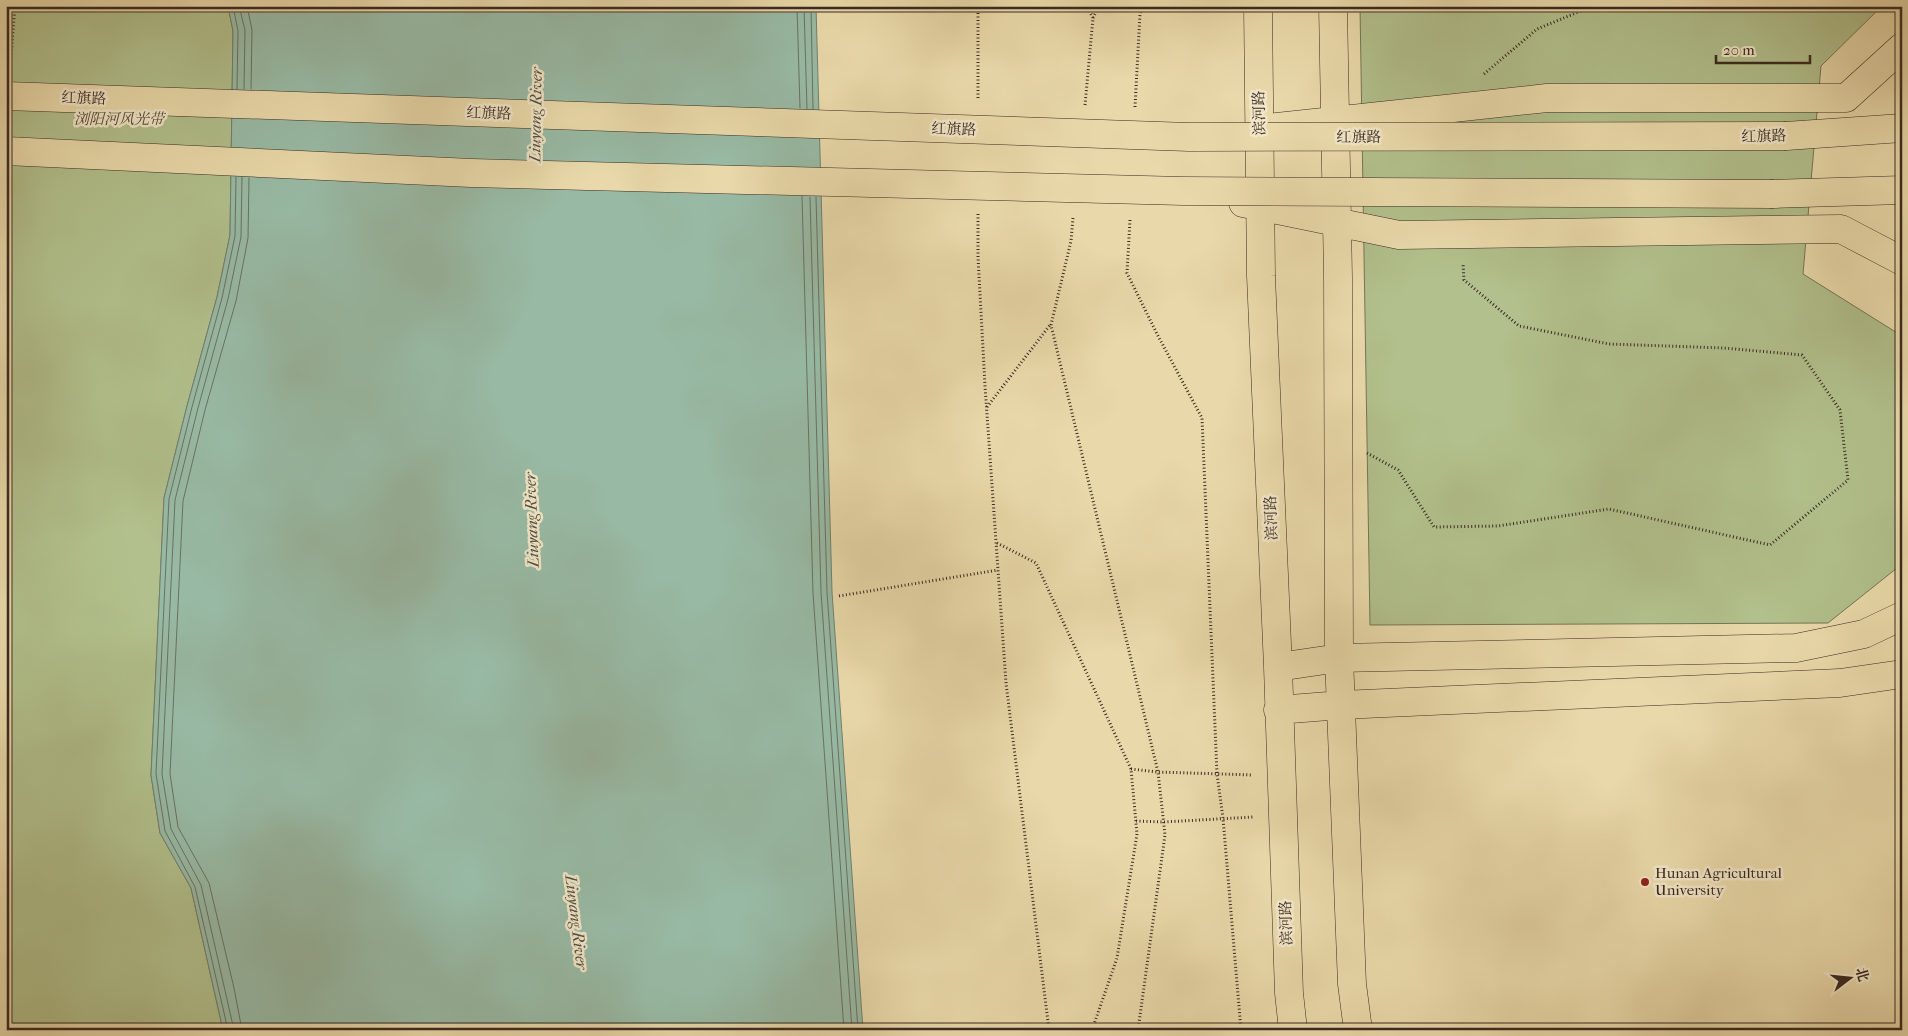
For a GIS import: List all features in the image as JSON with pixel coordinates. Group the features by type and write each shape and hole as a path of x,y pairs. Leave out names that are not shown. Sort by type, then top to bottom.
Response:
{"main road":[{"name":"滨河路","path":"1258,6 1260,276 1278,667 1280,776 1289,993 1293,1030"},
{"path":"1333,6 1338,277 1339,658 1352,984 1358,1030"},
{"path":"1189,137 1547,98 1846,98 1902,47"},
{"name":"红旗路","path":"6,96 1189,137 1786,136 1902,128"},
{"path":"6,150 471,173 1183,191 1773,194 1902,190"},
{"path":"1183,191 1399,235 1841,230 1902,261"},
{"path":"1278,667 1339,658 1796,648 1864,634 1902,616"},
{"path":"1278,710 1341,705 1840,683 1902,674"}],"path":[{"path":"978,6 978,103"},
{"path":"1088,6 1094,18"},
{"path":"1085,105 1094,18 1100,6"},
{"path":"1135,114 1140,14 1143,6"},
{"path":"1479,78 1537,29 1593,6"},
{"path":"978,209 978,257 1006,683 1049,1030"},
{"path":"987,407 1051,325 1071,241 1074,212"},
{"path":"1130,214 1127,273 1202,418 1217,774 1223,818 1241,1030"},
{"path":"1338,437 1398,470 1434,527 1498,526 1609,509 1770,545 1848,480 1840,410 1802,355 1724,348 1609,344 1519,326 1464,280 1463,260"},
{"path":"1051,325 1158,772 1165,836 1138,1030"},
{"path":"996,542 1036,563 1131,769 1137,834 1117,958 1092,1030"},
{"path":"839,596 998,570"},
{"path":"1131,769 1158,772 1280,776"},
{"path":"1136,821 1164,822 1282,815"}],"green space":[{"name":"浏阳河风光带","path":"6,6 228,6 233,31 230,235 217,297 164,498 151,775 160,833 191,888 223,1030 6,1030"},
{"path":"1360,6 1882,6 1821,66 1803,274 1902,336 1902,564 1828,623 1370,625"}],"water":[{"name":"Liuyang River","path":"228,6 816,6 832,592 863,1030 223,1030 191,888 160,833 151,775 164,498 217,297 230,235 233,31"}],"place":[{"name":"Hunan Agricultural University","path":"1645,882"}]}
